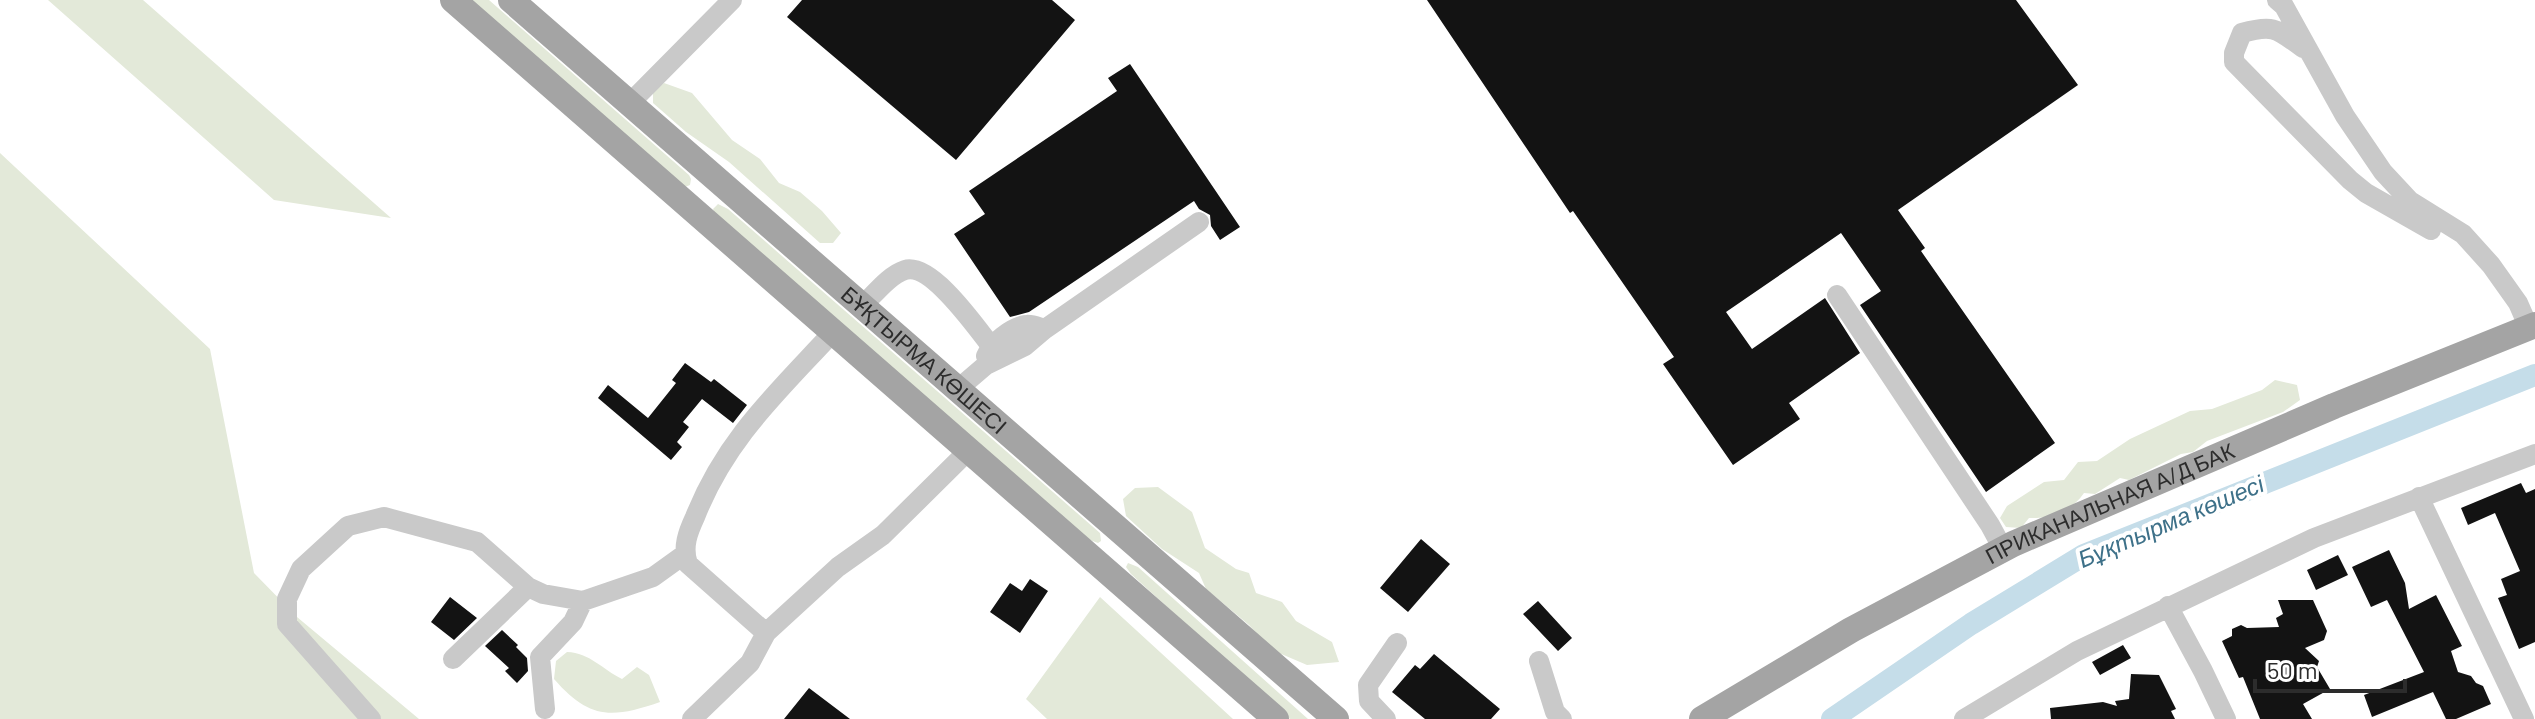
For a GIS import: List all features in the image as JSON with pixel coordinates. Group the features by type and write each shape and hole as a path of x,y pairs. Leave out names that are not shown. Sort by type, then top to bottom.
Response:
{"main road":[{"name":"БҰҚТЫРМА КӨШЕСІ","path":"453,0 1276,719"},
{"name":"БҰҚТЫРМА КӨШЕСІ","path":"511,0 1336,719"},
{"path":"692,207 719,181"},
{"name":"ПРИКАНАЛЬНАЯ А/Д БАК","path":"1702,719 1851,630 2003,549 2334,406 2532,326"},
{"path":"1099,562 1124,534"}],"street":[{"path":"630,103 732,0"},
{"path":"2277,0 2284,6 2345,116 2383,172 2410,201 2463,234 2491,265 2532,326"},
{"path":"2308,48 2303,48 2281,30 2266,26 2242,33 2234,62 2332,163 2366,193 2448,240 2472,244"},
{"path":"958,389 988,356 1029,323 1045,329 1199,222"},
{"path":"862,306 902,271 911,269 924,272 944,289 988,356"},
{"path":"1837,295 2003,549"},
{"path":"766,633 688,564 685,554 688,534 708,484 741,432 834,331"},
{"path":"692,719 750,663 766,633 838,567 883,535 969,450"},
{"path":"1964,719 2077,651 2314,538 2535,454"},
{"path":"2419,497 2524,719"},
{"path":"371,719 287,624 287,599 301,569 348,526 384,517 477,542 528,587 543,594 583,601 653,577 685,554"},
{"path":"453,659 528,587"},
{"path":"545,709 540,657 573,622 583,601"},
{"path":"2168,606 2226,719"},
{"path":"1386,719 1369,701 1368,685 1397,643"},
{"path":"1539,661 1555,712 1562,719"}],"green space":[{"path":"48,0 143,0 391,218 274,200"},
{"path":"468,0 489,0 689,175 690,185 685,187"},
{"path":"664,83 692,93 732,140 760,159 779,183 800,192 822,211 841,233 833,243 820,243 729,162 686,132 653,103 653,91"},
{"path":"0,153 210,349 254,573 297,617 419,719 0,719"},
{"path":"718,204 728,209 1100,533 1101,541 1090,540 716,216 713,209"},
{"path":"2275,380 2297,385 2300,400 2283,412 2207,441 2193,452 2181,454 2129,480 2120,478 2095,494 2084,493 2067,509 2044,517 2029,518 2021,528 2006,527 2000,518 2007,506 2044,482 2064,480 2078,462 2097,461 2130,439 2190,411 2212,409 2262,390"},
{"path":"1158,487 1192,512 1205,548 1236,569 1249,573 1256,593 1282,602 1296,621 1332,642 1339,662 1307,665 1272,650 1249,625 1206,589 1199,573 1162,549 1126,516 1123,499 1135,488"},
{"path":"1128,563 1138,567 1308,719 1290,719 1131,574 1126,567"},
{"path":"1100,597 1233,719 1047,719 1026,699"},
{"path":"567,652 589,658 622,679 637,667 649,675 660,702 614,713 602,712 578,702 554,679 556,661"}],"building":[{"path":"802,0 1052,0 1075,20 956,160 787,17"},
{"path":"1427,0 2016,0 2078,85 1898,210 1925,248 1921,251 2055,443 1986,492 1860,305 1881,291 1841,233 1726,312 1752,349 1825,298 1860,353 1789,403 1800,419 1733,465 1663,364 1674,357 1573,211 1570,213"},
{"path":"1130,64 1240,227 1220,240 1211,226 1210,215 1199,209 1194,201 1029,312 1010,317 954,234 985,214 969,191 1117,91 1108,78"},
{"path":"685,363 711,382 714,379 747,405 733,423 702,399 683,422 689,427 677,442 682,447 671,460 598,398 608,385 648,418 676,383 672,380"},
{"path":"2521,483 2526,493 2535,489 2535,642 2519,649 2498,598 2507,595 2501,579 2520,571 2495,513 2468,525 2461,508"},
{"path":"1421,539 1450,564 1408,612 1380,588"},
{"path":"2389,550 2405,583 2409,609 2436,595 2462,646 2451,651 2458,672 2471,676 2483,686 2491,704 2456,719 2446,719 2433,692 2372,717 2364,695 2424,672 2387,600 2371,607 2352,567"},
{"path":"2338,555 2348,575 2316,590 2307,570"},
{"path":"1030,579 1048,591 1020,633 990,612 1010,583 1022,591"},
{"path":"450,597 477,618 454,640 431,622"},
{"path":"2278,600 2313,600 2327,631 2324,640 2305,648 2319,661 2317,667 2330,689 2303,704 2312,719 2260,719 2243,677 2239,678 2222,641 2232,636 2232,629 2241,625 2247,628 2279,627 2276,618 2283,614"},
{"path":"1538,601 1572,638 1558,651 1523,614"},
{"path":"502,630 527,658 528,671 517,683 505,671 509,668 485,646"},
{"path":"2123,645 2131,658 2100,675 2092,662"},
{"path":"1434,654 1500,709 1491,719 1425,719 1392,692 1415,665 1420,669"},
{"path":"2131,674 2159,675 2176,709 2171,711 2175,719 2051,719 2050,708 2103,702 2117,706 2115,701 2129,699"},
{"path":"809,688 850,719 784,719"}],"waterway":[{"name":"Бұқтырма көшесі","path":"1832,719 1971,624 2084,555 2535,375"}]}
